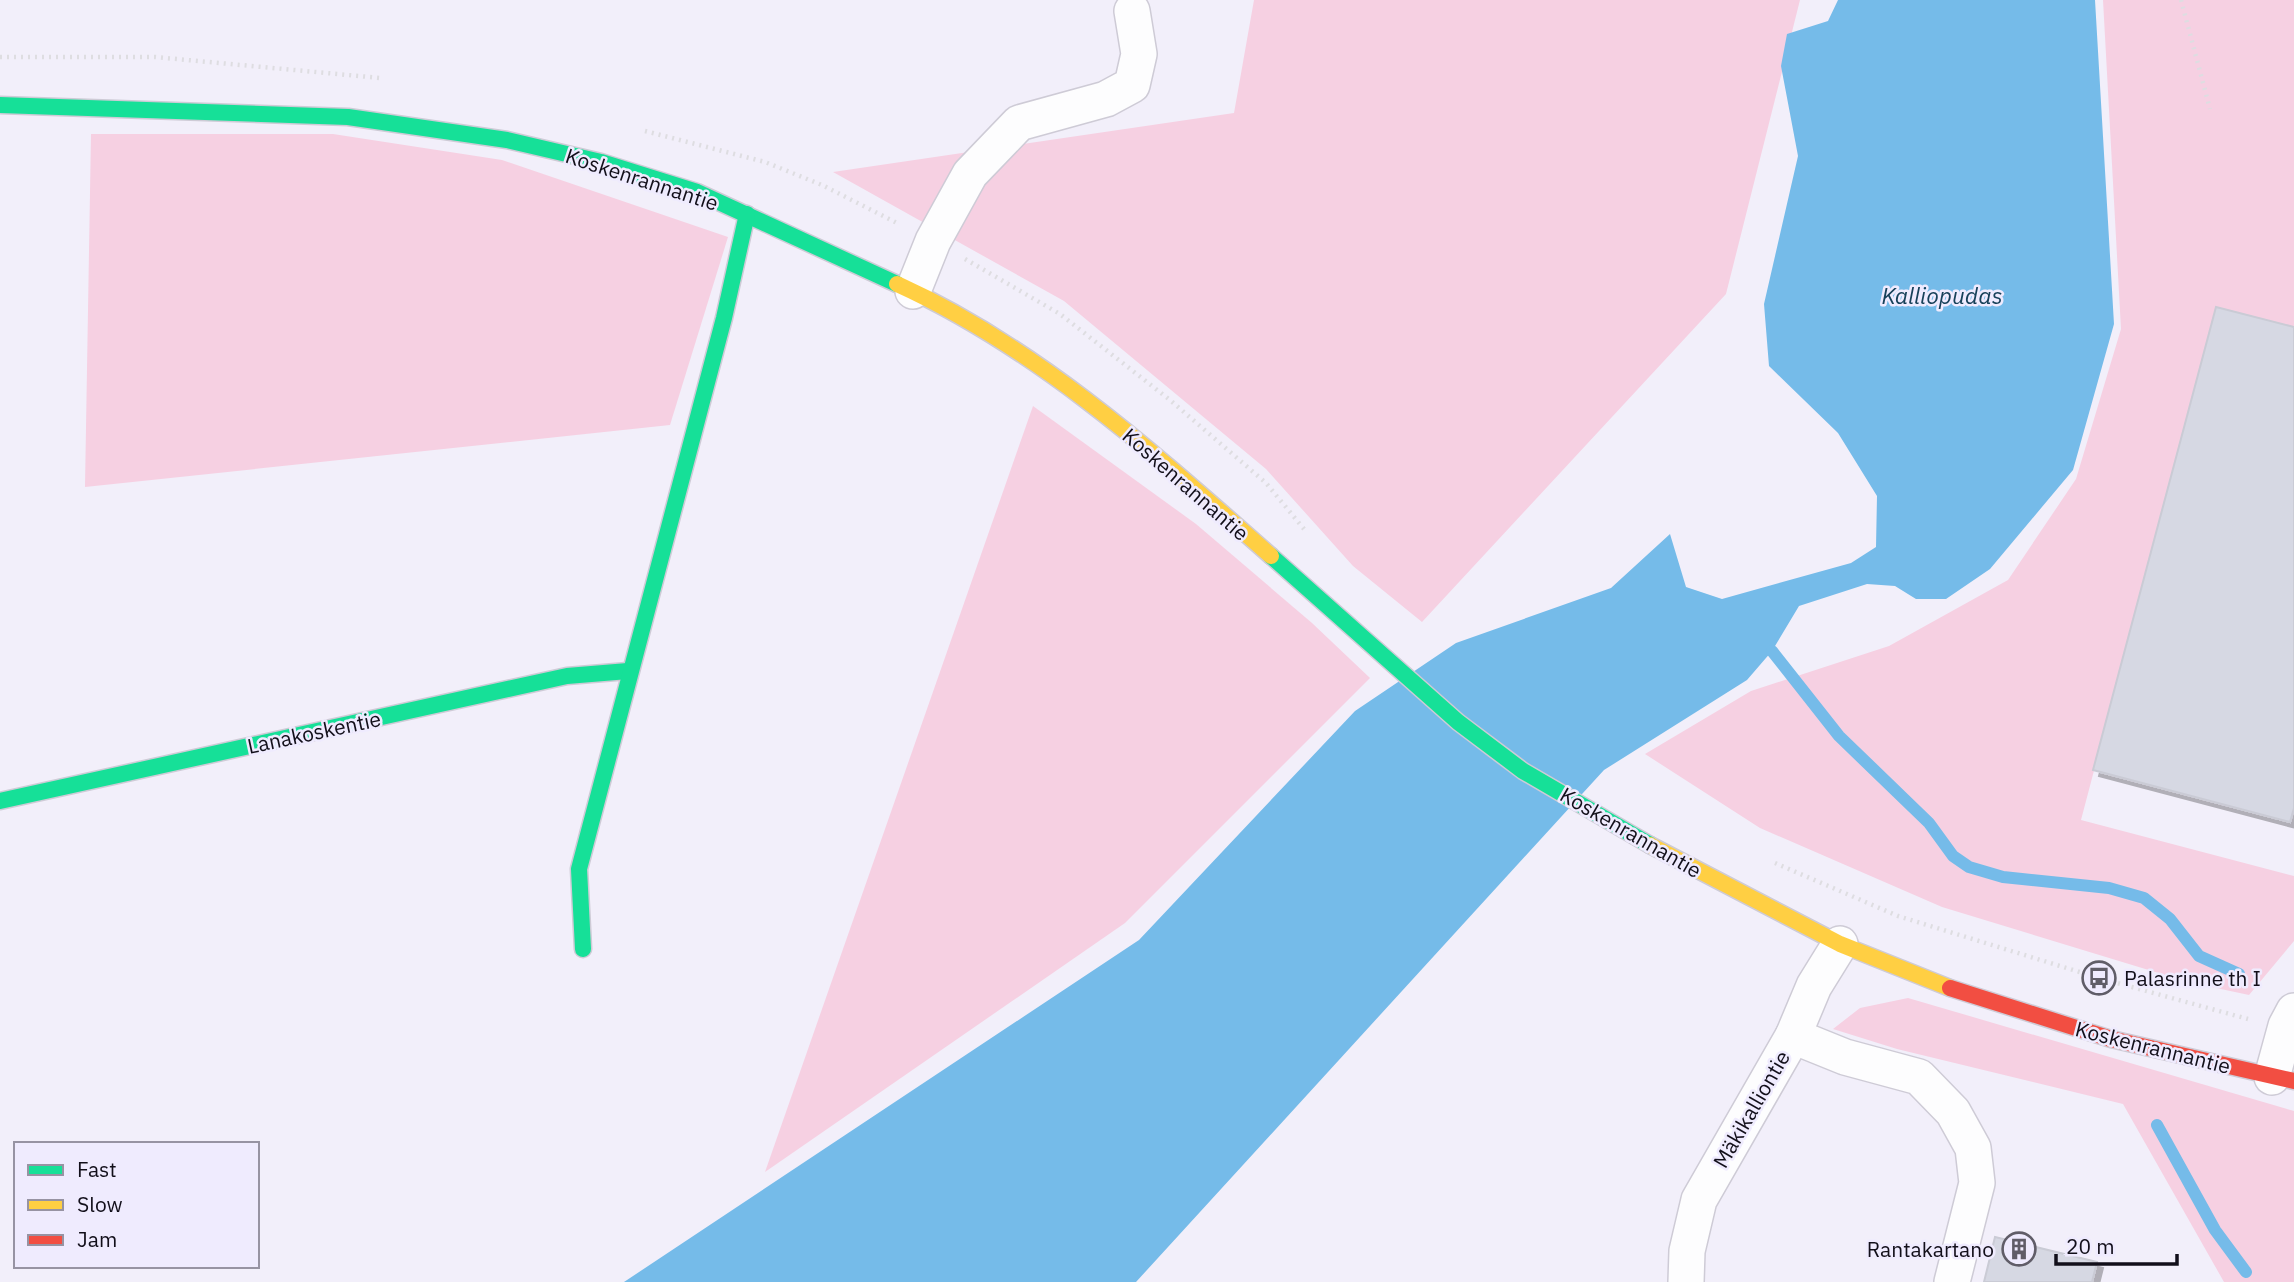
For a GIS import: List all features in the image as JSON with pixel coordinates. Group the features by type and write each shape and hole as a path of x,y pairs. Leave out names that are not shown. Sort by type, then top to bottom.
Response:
{"street":[{"path":"914,291 933,242 970,174 1019,123 1106,99 1132,85 1139,54 1132,11"},
{"name":"Koskenrannantie","path":"0,105 362,119 507,140 601,162 697,192 941,304 1091,402 1215,507 1458,722 1523,771 1680,862 1840,944 1986,1001 2111,1039 2283,1079"},
{"path":"583,949 579,869 628,671 724,318 747,214"},
{"name":"Lanakoskentie","path":"0,801 566,676 628,671"},
{"name":"Mäkikalliontie","path":"1686,1282 1687,1251 1699,1200 1793,1036 1814,986 1840,944"},
{"path":"2283,1079 2290,1019"},
{"path":"1793,1036 1846,1057 1919,1077 1953,1112 1973,1148 1977,1183 1952,1282"}],"path":[{"path":"2181,0 2210,109"},
{"path":"1764,858 1898,916 2231,1015 2290,1019"}],"shaded area":[{"path":"1254,0 1800,0 1726,294 1422,622 1353,566 1266,469 1064,301 833,172 1234,113"},
{"path":"2103,0 2294,0 2294,327 2216,307 2081,820 2294,876 2294,941 2249,995 2188,982 1942,907 1760,828 1645,754 1751,691 1889,646 2008,580 2076,479 2121,329"},
{"path":"91,134 333,134 502,160 728,237 670,425 85,487"},
{"path":"1033,406 1196,524 1312,623 1370,678 1125,923 765,1172"},
{"path":"1908,998 2294,1111 2294,1282 2224,1282 2123,1104 1897,1049 1833,1029 1860,1008"}],"water":[{"name":"Kalliopudas","path":"1838,0 2095,0 2114,324 2073,470 1990,569 1946,599 1916,599 1895,586 1867,584 1799,606 1772,651 1747,680 1604,770 1136,1282 624,1282 1139,940 1355,711 1456,643 1611,588 1670,534 1686,587 1722,599 1851,563 1876,547 1877,496 1838,433 1769,366 1764,304 1798,156 1781,66 1787,34 1828,21"}],"building":[{"path":"2216,307 2294,327 2294,808 2290,822 2093,770"},
{"name":"Rantakartano","path":"1995,1237 2097,1262 2092,1282 1984,1282"}],"waterway":[{"path":"1772,651 1839,736 1929,823 1953,856 1969,867 2003,877 2109,888 2144,898 2170,919 2199,956 2239,974"},
{"path":"2157,1125 2215,1230 2246,1272"}],"traffic: fast":[{"path":"0,105 348,117 507,140 601,162 697,192 897,284"},
{"path":"583,949 579,869 724,318 747,214"},
{"path":"1271,556 1458,722 1523,771 1650,845"},
{"path":"0,801 567,676 628,671"}],"traffic: slow":[{"path":"897,284 949,310 1047,371 1139,442 1271,556"},
{"path":"1650,845 1840,944 1950,988"}],"traffic: jam":[{"path":"1950,988 2111,1039 2294,1081"}],"place":[{"name":"Palasrinne th I","path":"2099,978"},
{"name":"Rantakartano","path":"2019,1249"}]}
